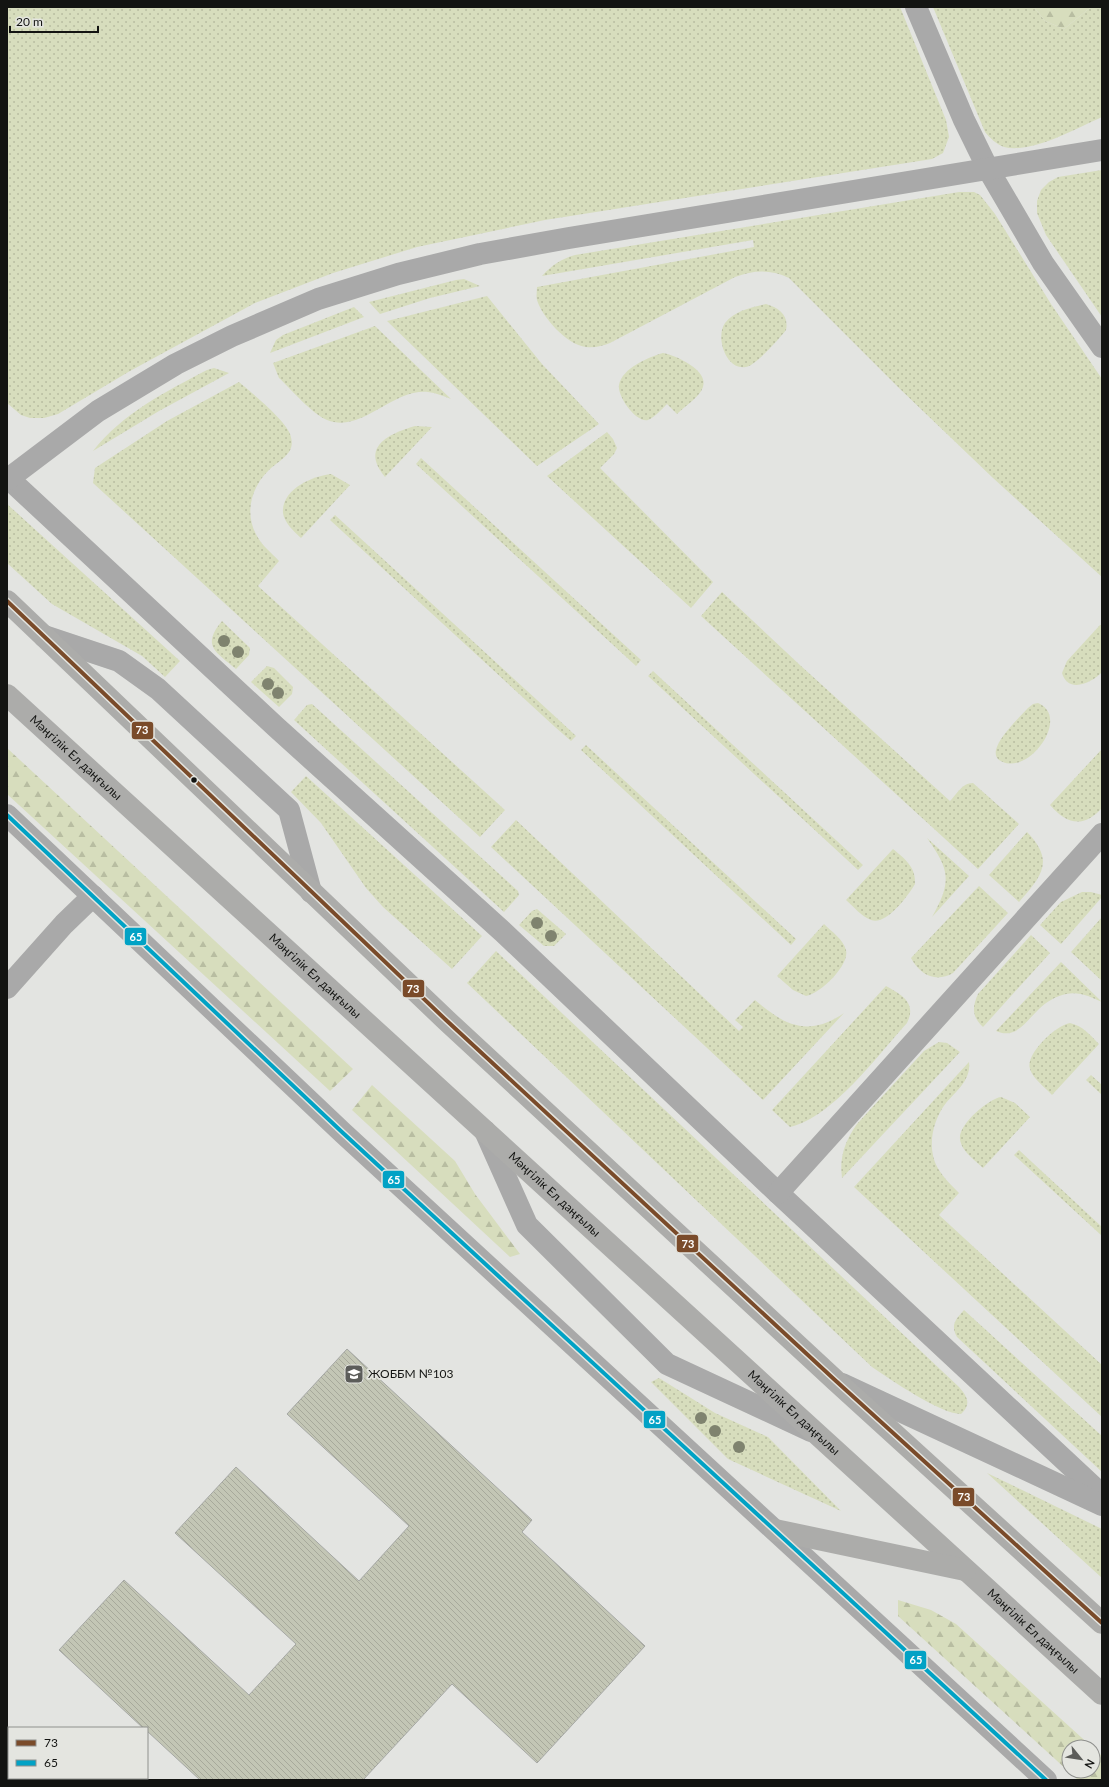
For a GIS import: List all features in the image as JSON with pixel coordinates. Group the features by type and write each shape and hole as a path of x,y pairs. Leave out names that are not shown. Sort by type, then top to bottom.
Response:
{"main road":[{"path":"7,601 446,1020 836,1381 1102,1623"},
{"name":"Мәңгілік Ел даңғылы","path":"7,696 1102,1694"},
{"path":"775,1530 966,1570"}],"street":[{"path":"916,7 964,120 988,169 1043,263 1102,347"},
{"path":"1102,150 569,238 480,254 398,274 318,299 232,336 176,364 98,411 8,478 276,727 502,931 778,1193 1102,1495"},
{"path":"44,636 119,661 158,689 289,810 311,892"},
{"path":"7,815 343,1134 1046,1780"},
{"path":"778,1193 1102,834"},
{"path":"7,988 64,924 93,896"},
{"path":"485,1131 527,1226 667,1364 816,1433"},
{"path":"836,1381 1102,1505"}],"green space":[{"path":"7,7 900,7 946,120 949,137 943,153 932,159 545,220 417,247 333,273 255,303 130,371 58,414 44,418 30,418 21,415 7,403"},
{"path":"933,7 1034,7 1045,21 1064,29 1091,7 1102,7 1102,117 1054,139 1028,147 1004,147 998,144 985,132"},
{"path":"1034,7 1091,7 1064,29 1045,21"},
{"path":"1102,170 1102,317 1046,235 1037,213 1037,201 1041,190 1049,182 1058,177"},
{"path":"959,192 974,192 980,195 995,214 1051,304 1102,379 1102,577 993,478 900,389 789,278 769,272 755,272 735,277 610,343 595,347 579,345 563,336 544,314 537,300 537,287 754,247 753,240 542,276 557,263 565,258 575,255"},
{"path":"464,279 480,286 430,298 380,314 369,302 456,280"},
{"path":"487,296 542,364 599,424 537,466 387,321"},
{"path":"766,304 782,313 786,320 786,330 756,362 746,367 739,367 728,359 724,352 721,336 722,329 725,323 733,315 749,308"},
{"path":"354,307 364,317 270,353 276,340 283,335"},
{"path":"375,326 451,399 431,392 414,393 389,403 365,417 340,423 321,417 302,401 279,378 273,363"},
{"path":"663,353 683,360 696,369 701,375 703,387 696,398 677,414 667,404 653,417 648,420 643,420 628,408 621,396 619,385 625,373 631,368 644,360"},
{"path":"214,368 229,373 159,411 93,451 131,414 160,395 207,370"},
{"path":"239,382 268,407 282,422 287,428 292,441 289,452 269,470 258,484 251,501 250,510 253,528 262,543 279,561 258,586 505,810 480,837 93,483 95,468 167,421"},
{"path":"415,426 432,427 385,477 378,467 375,458 376,450 380,443 395,433"},
{"path":"607,432 613,439 617,448 614,454 600,468 713,582 691,608 547,476"},
{"path":"421,458 641,660 636,666 416,464"},
{"path":"331,474 350,485 301,538 285,520 283,513 287,497 300,485 307,481"},
{"path":"7,504 180,661 165,677 142,656 52,604 7,563"},
{"path":"335,515 576,736 571,741 555,727 330,520"},
{"path":"722,592 950,801 960,789 969,783 973,783 1019,824 978,869 701,616"},
{"path":"222,621 250,648 249,655 236,669 217,653 212,643 216,630"},
{"path":"1100,625 1102,625 1102,672 1087,683 1075,685 1069,683 1062,673 1067,661"},
{"path":"267,666 274,668 293,687 292,694 279,707 251,682"},
{"path":"653,671 863,865 858,870 648,676"},
{"path":"1038,703 1047,710 1050,720 1048,732 1042,744 1033,754 1022,761 1010,764 999,760 996,755 996,748 1005,733 1028,708 1033,704"},
{"path":"312,704 518,891 519,895 504,912 294,720 307,705"},
{"path":"586,745 796,939 791,945 581,750"},
{"path":"7,748 353,1069 330,1091 7,794"},
{"path":"1102,749 1102,808 1089,819 1082,821 1076,822 1063,817 1050,805"},
{"path":"306,776 482,936 452,969 383,907 366,888 321,823 291,792"},
{"path":"516,820 739,1031 743,1027 735,1020 755,1000 786,1022 797,1025 819,1025 831,1021 844,1013 763,1100 491,847"},
{"path":"1027,832 1036,842 1043,860 1039,876 1019,902 989,875"},
{"path":"927,838 969,876 932,917 943,894 946,876 935,849"},
{"path":"893,849 912,868 915,884 902,902 890,914 877,921 871,920 861,914 846,900"},
{"path":"979,886 1008,913 953,973 941,977 929,976 919,969 911,958"},
{"path":"1082,892 1091,892 1102,895 1102,897 1061,944 1040,925 1061,902"},
{"path":"537,909 566,934 554,946 544,946 519,925 532,911"},
{"path":"1102,917 1102,981 1071,952"},
{"path":"824,924 845,946 846,956 839,971 826,985 806,996 793,990 777,976"},
{"path":"1031,935 1050,953 983,1027 979,1023 974,1012 978,994"},
{"path":"496,951 959,1387 967,1400 966,1407 961,1414 928,1402 872,1367 467,983"},
{"path":"1061,962 1102,1002 1089,996 1076,993 1062,995 1045,1004 1025,1024 1015,1031 1003,1033 996,1031"},
{"path":"886,986 902,996 909,1005 910,1016 907,1023 868,1068 838,1098 822,1111 806,1121 790,1127 772,1110"},
{"path":"1070,1023 1083,1029 1099,1044 1052,1095 1034,1076 1030,1069 1030,1063 1037,1048 1050,1034"},
{"path":"939,1042 947,1043 960,1052 842,1178 842,1156 846,1143 857,1124 924,1051"},
{"path":"969,1062 966,1079 941,1110 932,1136 935,1162 943,1176 959,1193 939,1215 1102,1365 1102,1417 854,1187"},
{"path":"1091,1075 1102,1085 1102,1095 1086,1080"},
{"path":"372,1085 455,1161 475,1194 520,1254 510,1257 352,1110"},
{"path":"1001,1097 1015,1103 1030,1117 983,1168 963,1147 960,1139 961,1133 969,1120 982,1107"},
{"path":"1019,1150 1102,1227 1102,1236 1014,1155"},
{"path":"964,1310 1102,1436 1102,1472 957,1337 954,1329 955,1322"},
{"path":"659,1378 715,1413 768,1437 841,1511 728,1459 651,1382"},
{"path":"987,1473 1102,1529 1102,1578"},
{"path":"898,1600 931,1610 956,1624 1083,1739 1061,1739 1061,1765 898,1616"},
{"path":"1101,1755 1102,1756 1102,1780 1077,1779 1101,1779"}],"building":[{"path":"347,1349 532,1520 522,1532 645,1646 537,1763 452,1684 363,1780 200,1780 148,1732 148,1727 142,1727 59,1650 124,1580 249,1695 296,1644 175,1533 236,1467 359,1581 409,1526 287,1414"}],"transit line":[{"name":"73","path":"7,601 446,1020 836,1381 1102,1623"},
{"name":"65","path":"7,815 343,1133 1046,1780"}],"place":[{"name":"ЖОББМ №103","path":"354,1374"}]}
